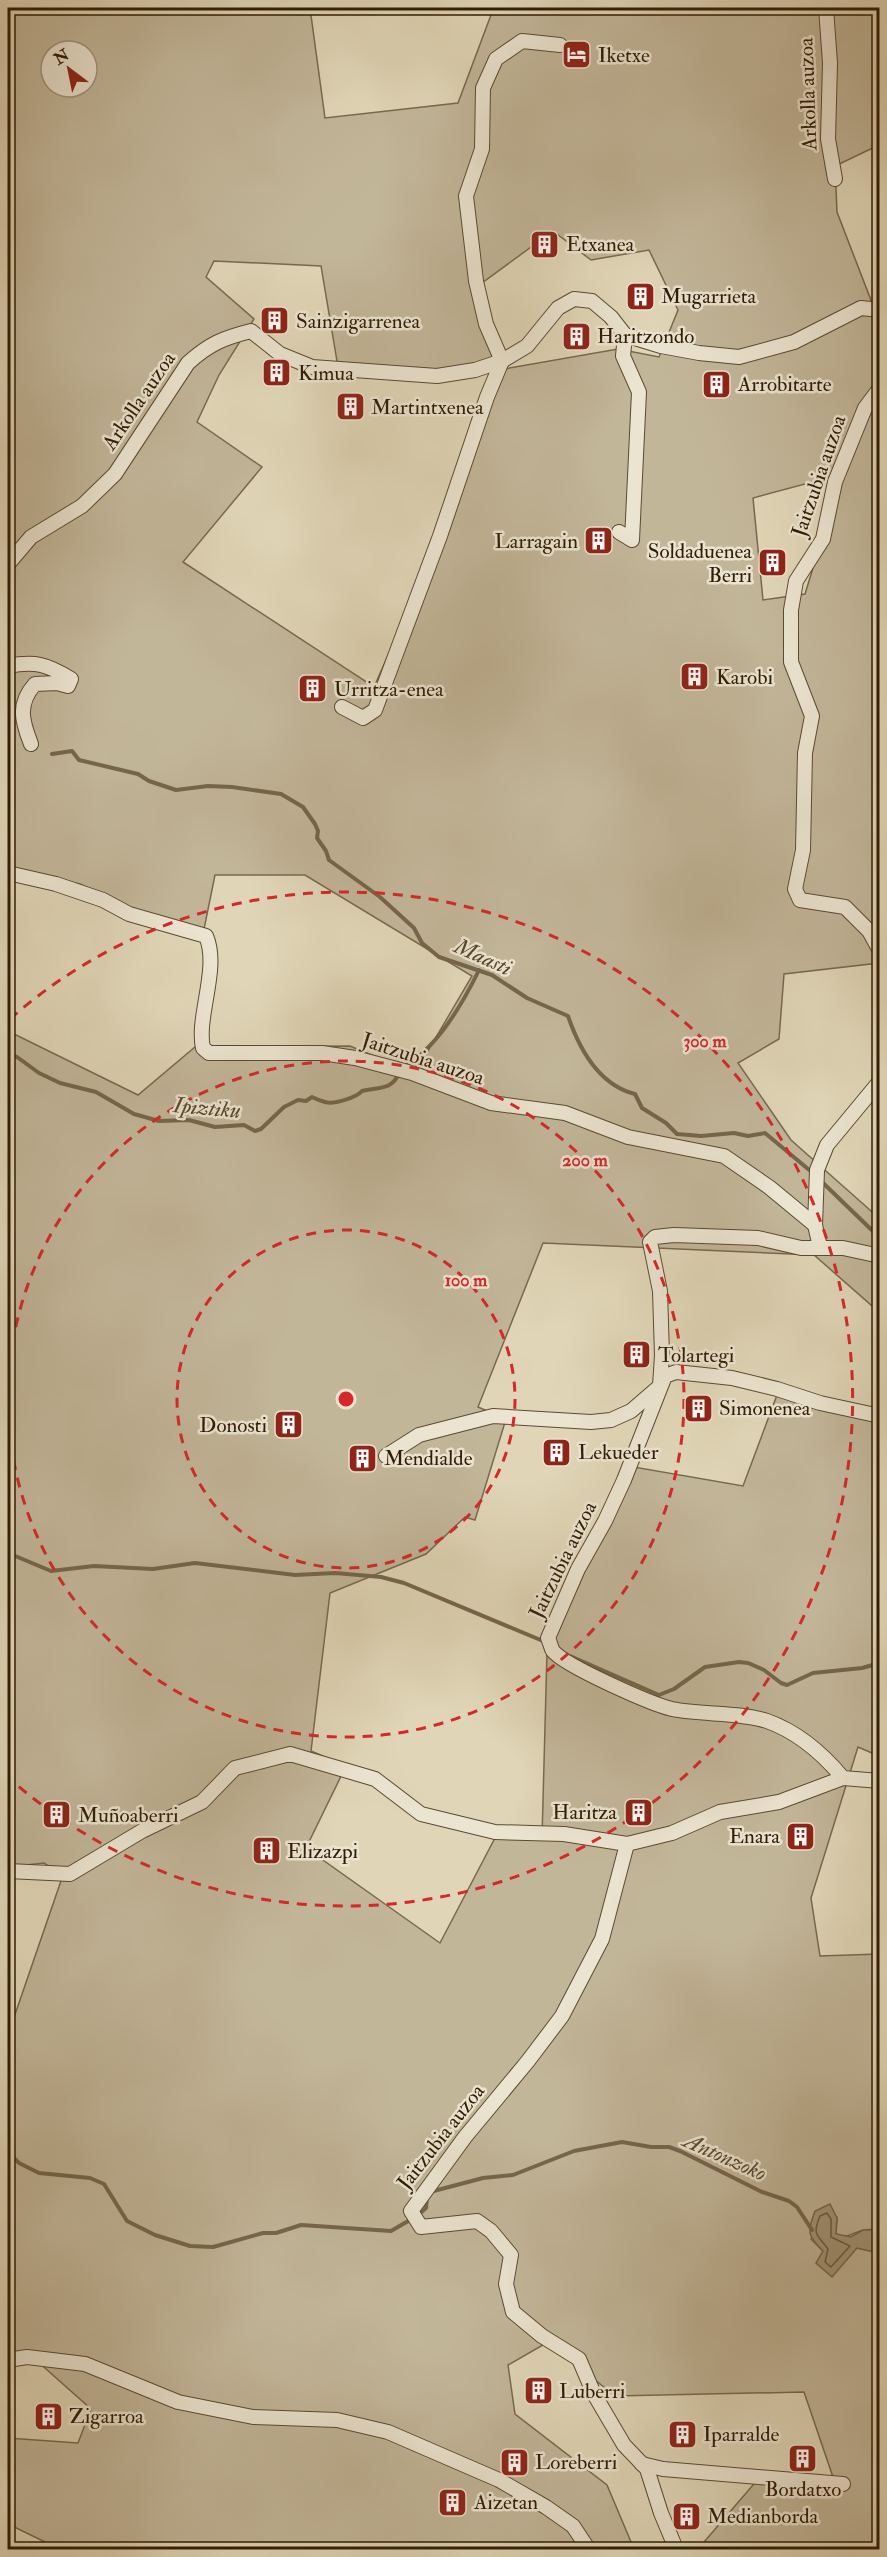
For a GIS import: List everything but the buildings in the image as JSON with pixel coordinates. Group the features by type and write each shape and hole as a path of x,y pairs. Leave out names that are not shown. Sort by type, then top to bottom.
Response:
{"street":[{"name":"Arkolla auzoa","path":"826,8 830,63 828,139 835,178"},
{"path":"342,707 363,718 375,710 502,361 486,324 468,230 466,195 482,149 483,88 496,59 522,41 560,45"},
{"name":"Arkolla auzoa","path":"8,564 31,537 82,506 115,474 188,363 220,339 251,331 280,354 312,367 437,376 476,370 502,361 527,346 558,308 574,298 592,301 611,317 625,334"},
{"path":"619,532 632,540 639,392 623,356 625,334 680,349 739,357 794,342 861,308 879,310"},
{"name":"Jaitzubia auzoa","path":"879,388 865,408 835,482 823,539 796,581 791,610 791,662 812,716 805,753 803,850 795,890 800,900 845,907 869,931 879,951"},
{"path":"8,666 31,662 53,667 71,679 68,686 57,683 35,684 26,694 22,721 31,744"},
{"name":"Jaitzubia auzoa","path":"8,873 56,884 103,900 129,914 206,936 210,945 208,990 201,1039 203,1048 209,1053 322,1053 355,1058 412,1073 491,1103 566,1113 628,1137 724,1156 769,1187 815,1225"},
{"path":"820,1247 815,1225 817,1170 827,1145 879,1081"},
{"name":"Jaitzubia auzoa","path":"843,1778 827,1758 809,1744 765,1720 671,1709 619,1689 589,1674 554,1652 548,1638 578,1569 619,1491 660,1386 662,1354 660,1291 650,1242 655,1237 664,1236 758,1238 801,1248 843,1248 879,1256"},
{"path":"386,1456 419,1435 493,1416 591,1422 611,1419 631,1411 660,1386 665,1376 676,1372 732,1378 820,1403 879,1416"},
{"path":"8,1871 70,1874 142,1830 202,1802 235,1768 290,1754 375,1779 421,1814 495,1832 564,1834 627,1844 672,1833 720,1812 779,1802 843,1778 879,1781"},
{"name":"Jaitzubia auzoa","path":"627,1844 602,1939 562,2016 465,2137 411,2211 422,2227 477,2221 491,2231 511,2255 506,2284 513,2312 542,2336 579,2359 594,2394 624,2445 647,2469 674,2544 674,2550"},
{"path":"8,2360 27,2357 85,2364 178,2402 253,2417 337,2420 388,2432 499,2480 537,2502 573,2526 589,2550"},
{"path":"642,2464 663,2469 843,2484"}],"shaded area":[{"path":"8,8 310,8 325,118 458,103 491,15 499,8 879,8 879,145 835,166 837,212 874,308 879,309 879,963 784,974 779,1039 738,1063 791,1140 879,1218 879,1312 814,1255 543,1243 478,1407 506,1419 475,1520 465,1517 426,1554 330,1593 311,1751 346,1766 306,1848 440,1943 495,1838 542,1838 547,1652 634,1467 743,1486 777,1395 879,1419 879,1756 858,1747 811,1898 820,1956 879,1954 879,2230 866,2230 840,2236 836,2234 837,2218 811,2239 823,2251 857,2248 879,2253 879,2549 698,2549 759,2478 836,2486 804,2392 615,2396 548,2342 508,2365 515,2414 607,2485 634,2549 387,2550 376,2544 357,2550 43,2550 45,2542 8,2524 8,2438 78,2443 91,2409 28,2353 8,2357 8,2029 10,2029 63,1875 44,1863 8,1867 8,1031 138,1095 195,1047 350,1046 415,1073 472,976 305,875 215,875 203,934 134,910 80,884 8,870","holes":["553,231 591,260 649,250 678,310 659,357 618,349 498,370 471,291","214,261 321,266 338,367 498,370 428,565 374,687 183,562 262,467 197,422 219,375 254,319 206,277","842,474 805,594 763,600 753,498"]}],"water":[{"path":"830,2204 837,2218 836,2234 851,2237 863,2230 880,2230 879,2253 857,2248 832,2277 816,2263 823,2251 810,2233 815,2211"}],"waterway":[{"name":"Maasti","path":"52,754 72,751 79,760 138,774 149,781 176,790 208,786 281,794 303,807 315,824 318,831 317,838 329,860 380,897 414,928 422,943 439,957 492,975 527,998 568,1016 578,1040 592,1064 601,1074 611,1083 635,1094 642,1108 666,1123 677,1134 701,1136 734,1133 748,1136 765,1133 814,1174"},
{"name":"Ipiztiku","path":"405,1066 417,1058 438,1036 457,1010 479,970"},
{"name":"Ipiztiku","path":"8,1054 17,1057 39,1073 60,1083 96,1092 134,1114 159,1121 189,1120 215,1127 244,1125 255,1131 261,1129 284,1107 298,1100 306,1101 312,1097 329,1103 345,1100 362,1091 388,1086 399,1073"},
{"name":"Maasti","path":"821,1181 880,1238"},
{"path":"8,1553 51,1571 94,1566 153,1569 195,1563 295,1575 335,1573 381,1577 404,1583 543,1641"},
{"path":"570,1656 659,1695 674,1689 705,1667 739,1662 764,1670 787,1685 813,1673 862,1668 880,1663"},
{"name":"Antonzoko","path":"430,2192 483,2178 513,2175 574,2151 622,2142 651,2147 669,2147 762,2192 789,2201 797,2207 812,2230"},
{"name":"Antonzoko","path":"8,2152 19,2163 39,2173 90,2178 104,2184 127,2221 155,2235 190,2246 213,2247 301,2225 391,2231 410,2220"},
{"name":"Antonzoko","path":"418,2215 426,2208 427,2198"}],"place":[{"name":"Iketxe","path":"577,55"},
{"name":"Etxanea","path":"545,244"},
{"name":"Mugarrieta","path":"640,296"},
{"name":"Sainzigarrenea","path":"275,321"},
{"name":"Haritzondo","path":"576,336"},
{"name":"Kimua","path":"277,373"},
{"name":"Arrobitarte","path":"717,384"},
{"name":"Martintxenea","path":"350,407"},
{"name":"Larragain","path":"599,541"},
{"name":"Soldaduenea Berri","path":"773,563"},
{"name":"Karobi","path":"695,677"},
{"name":"Urritza-enea","path":"313,689"},
{"name":"Tolartegi","path":"637,1355"},
{"name":"Simonenea","path":"698,1408"},
{"name":"Donosti","path":"288,1425"},
{"name":"Lekueder","path":"557,1452"},
{"name":"Mendialde","path":"363,1458"},
{"name":"Haritza","path":"638,1812"},
{"name":"Muñoaberri","path":"57,1815"},
{"name":"Enara","path":"801,1836"},
{"name":"Elizazpi","path":"266,1851"},
{"name":"Luberri","path":"538,2391"},
{"name":"Zigarroa","path":"48,2416"},
{"name":"Iparralde","path":"682,2434"},
{"name":"Bordatxo","path":"803,2458"},
{"name":"Loreberri","path":"514,2462"},
{"name":"Aizetan","path":"453,2502"},
{"name":"Medianborda","path":"686,2516"}]}
